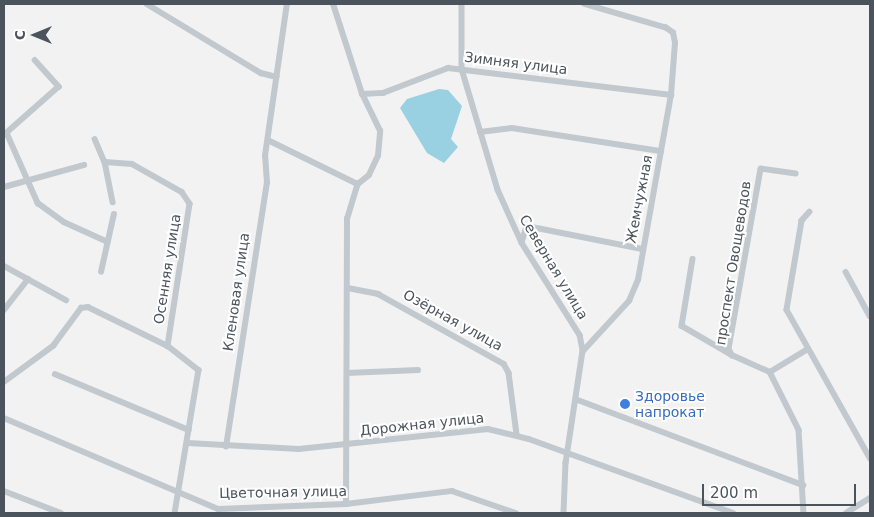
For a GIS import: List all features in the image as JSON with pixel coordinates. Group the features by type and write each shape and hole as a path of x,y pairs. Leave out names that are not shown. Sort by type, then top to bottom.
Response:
{"street":[{"path":"147,4 261,73 277,77"},
{"name":"Кленовая улица","path":"226,447 266,183 268,140 287,4"},
{"path":"333,4 362,94 380,131 378,156 369,175 358,184 347,219 348,444 346,504"},
{"name":"Северная улица","path":"462,4 462,69 498,190 522,243 580,335 583,351 578,400 568,455 564,513"},
{"name":"Жемчужная","path":"583,351 629,301 642,249 671,95 673,32 584,4"},
{"path":"35,60 59,87 7,133 31,180 38,203 64,222 108,242"},
{"name":"Зимняя улица","path":"362,94 383,93 448,68 671,95"},
{"path":"480,132 512,128 547,136 661,151"},
{"path":"95,139 106,162 113,202"},
{"path":"268,140 358,184"},
{"name":"Осенняя улица","path":"106,162 132,164 182,192 190,204 168,346"},
{"path":"4,187 84,165"},
{"name":"проспект Овощеводов","path":"770,372 732,355 729,349 761,168 796,174"},
{"path":"810,212 802,221 786,310 870,458"},
{"path":"100,272 114,214"},
{"path":"522,243 526,228 532,227 642,249"},
{"path":"693,259 682,326 732,355"},
{"path":"4,266 66,300"},
{"path":"846,272 870,316"},
{"path":"4,310 28,279"},
{"name":"Озёрная улица","path":"348,288 378,294 504,364 510,373 517,435"},
{"path":"4,382 53,346 81,308 97,308 168,346 199,370 175,513"},
{"path":"804,513 799,430 770,372 808,349"},
{"path":"347,373 418,370"},
{"path":"55,374 189,430"},
{"path":"578,400 803,485"},
{"name":"Цветочная улица","path":"4,418 179,490 218,509 346,504 452,491 516,513"},
{"name":"Дорожная улица","path":"188,443 226,447 299,449 488,429 517,435 568,455 734,513"},
{"path":"4,491 60,513"},
{"path":"846,513 870,498"}],"water":[{"path":"439,89 448,90 462,106 451,139 458,147 444,163 427,153 400,108 407,99"}],"place":[{"name":"Здоровье напрокат","path":"625,404"}]}
